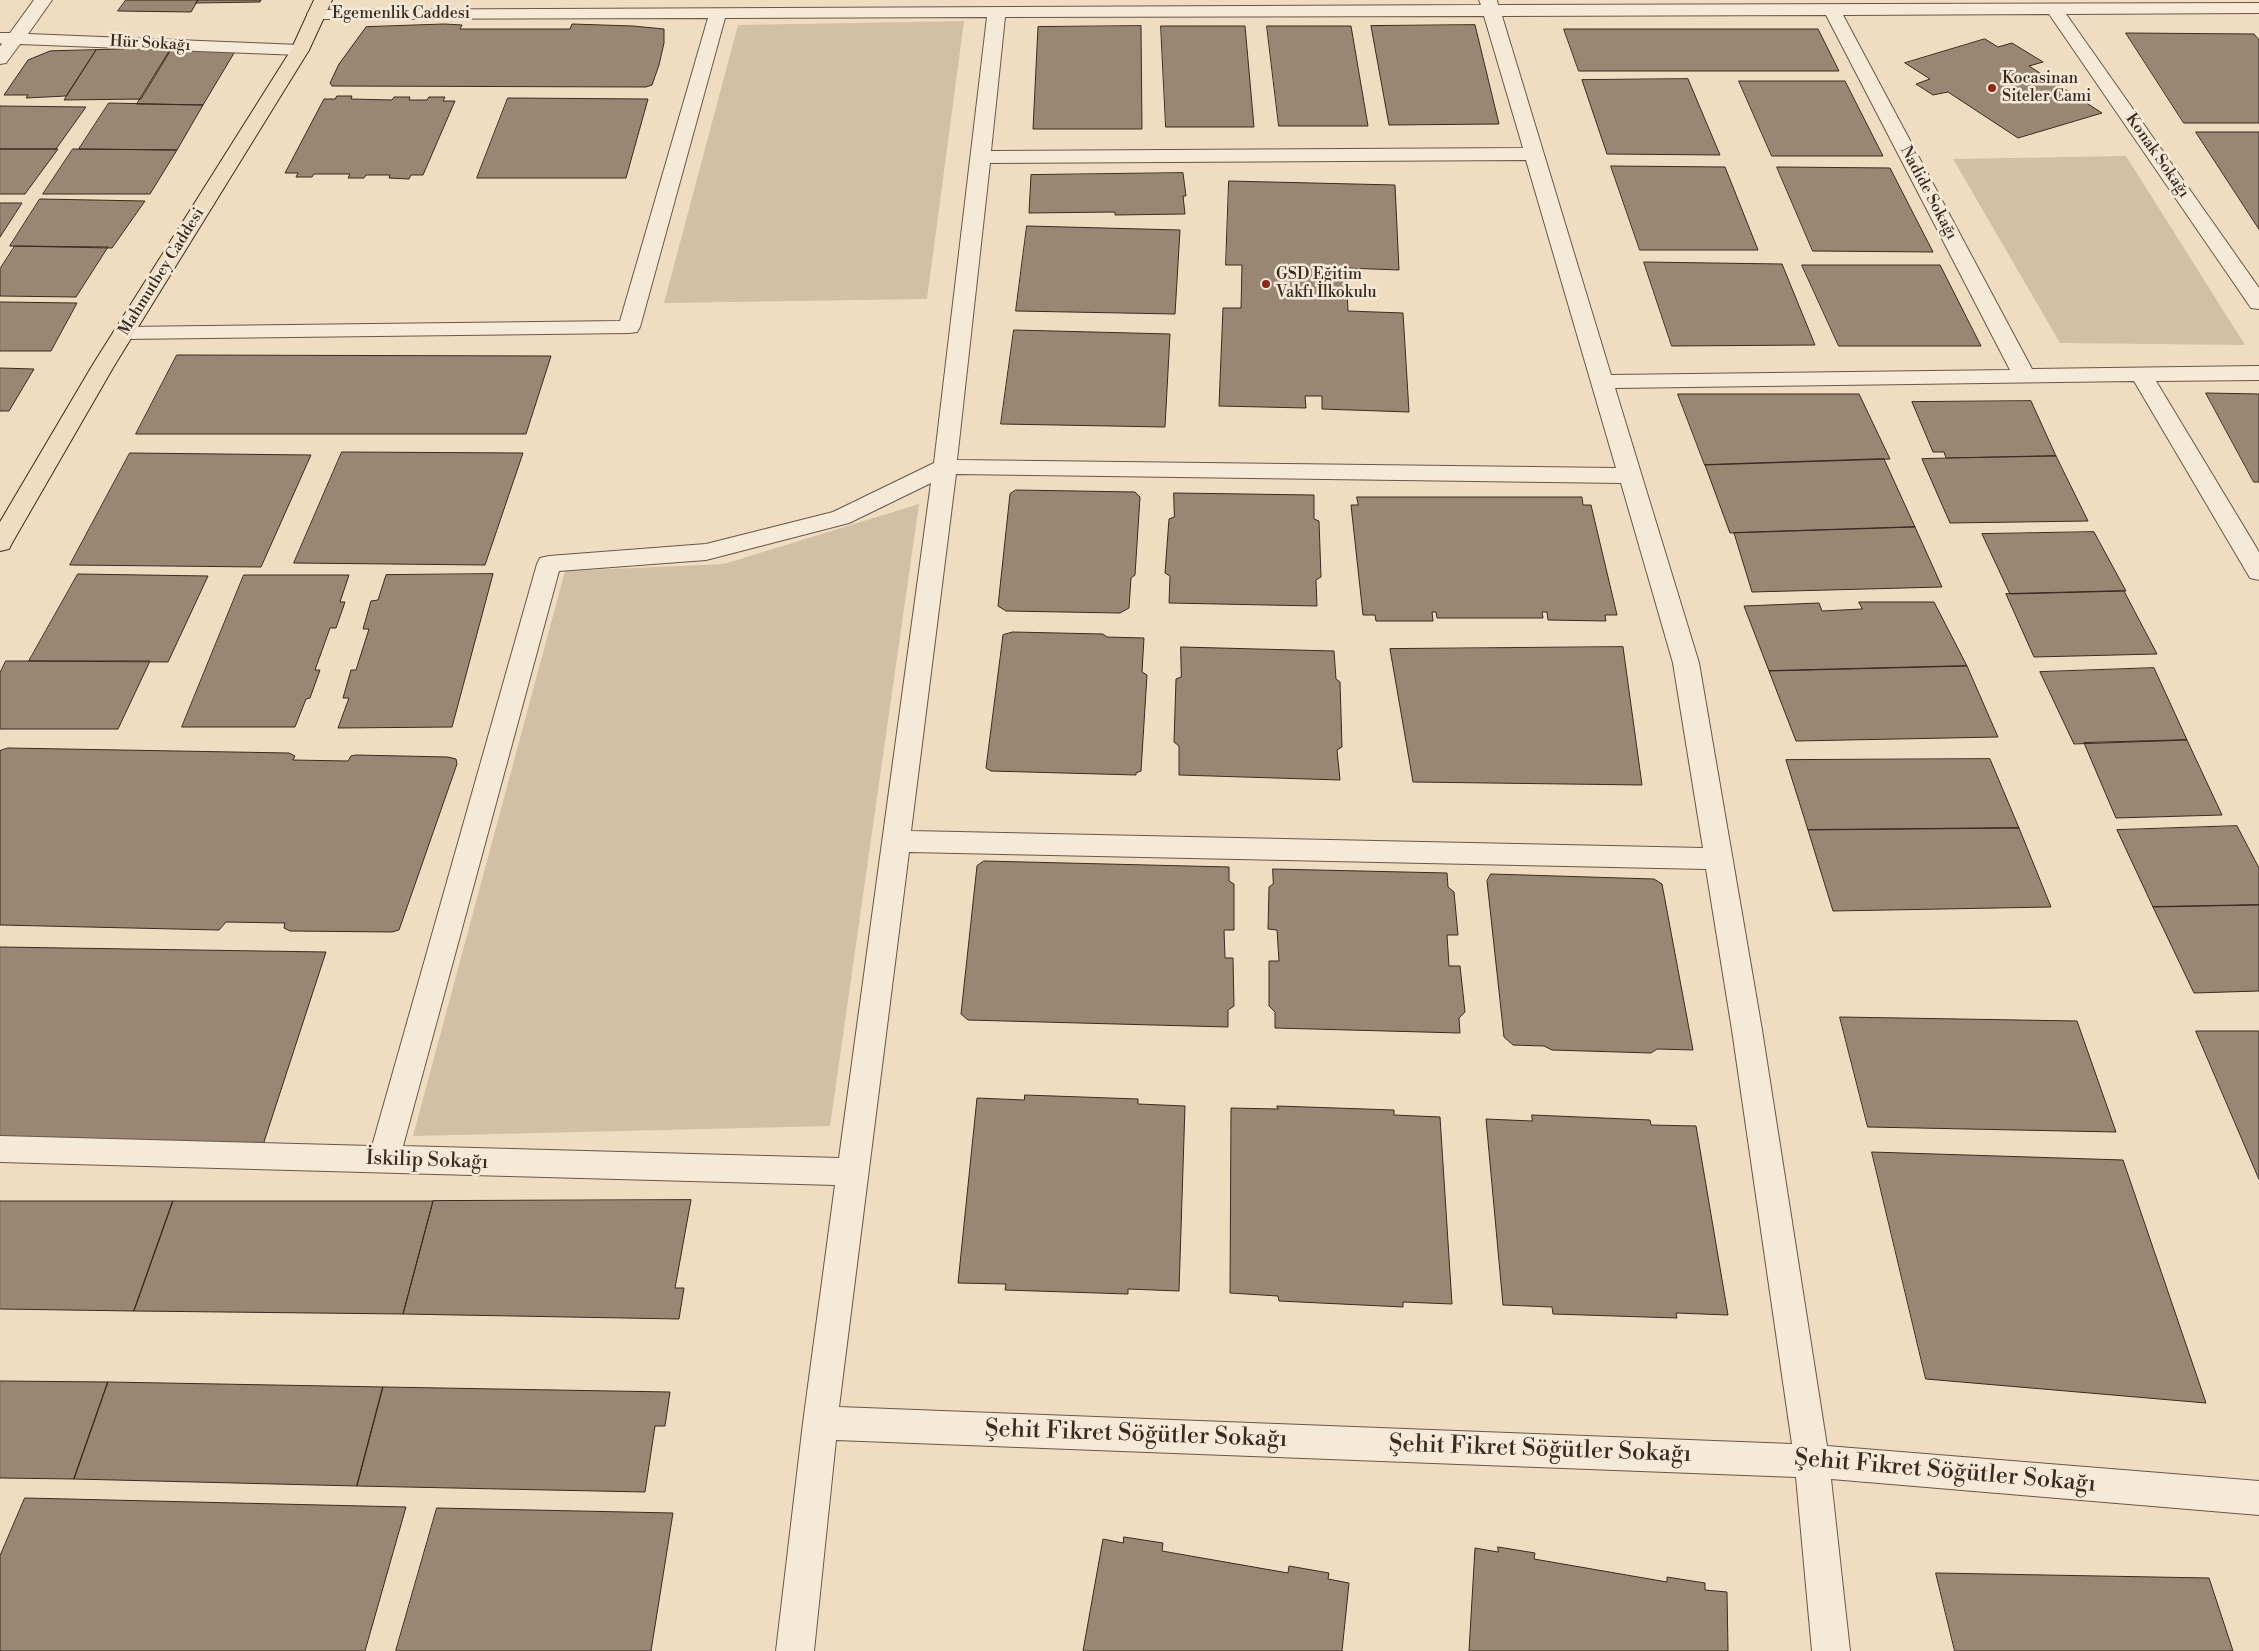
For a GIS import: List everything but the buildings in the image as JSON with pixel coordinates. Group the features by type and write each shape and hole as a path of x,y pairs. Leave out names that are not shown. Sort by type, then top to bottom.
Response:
{"main road":[{"name":"Mahmutbey Caddesi","path":"0,543 124,333 300,50 319,7"}],"street":[{"path":"0,59 8,38 43,0"},
{"name":"Egemenlik Caddesi","path":"319,7 718,13 997,12 1056,6 1700,5 1832,10 1912,5 2054,9 2148,4 2259,8"},
{"path":"1489,5 1686,662 1747,1030 1812,1461 1831,1651"},
{"name":"Konak Sokağı","path":"2054,9 2259,303"},
{"name":"Nadide Sokağı","path":"1832,10 2024,376"},
{"path":"795,1651 820,1423 945,467 997,12"},
{"path":"124,333 629,327 718,13"},
{"name":"Hür Sokağı","path":"8,38 300,50"},
{"path":"980,157 1533,154"},
{"path":"1602,382 2259,373"},
{"path":"2140,374 2259,572"},
{"path":"384,1160 550,564 706,552 841,518 945,467 1629,476"},
{"path":"897,841 1718,860"},
{"name":"İskilip Sokağı","path":"0,1150 853,1172"},
{"name":"Şehit Fikret Söğütler Sokağı","path":"820,1423 1812,1461 2259,1498"}],"shaded area":[{"path":"964,21 927,299 664,303 738,25"},
{"path":"2126,156 2245,345 2060,343 1953,159"},
{"path":"919,504 830,1126 413,1136 565,571 724,564"}],"place":[{"name":"Kocasinan Siteler Cami","path":"1992,88"},
{"name":"GSD Eğitim Vakfı İlkokulu","path":"1266,284"}]}
